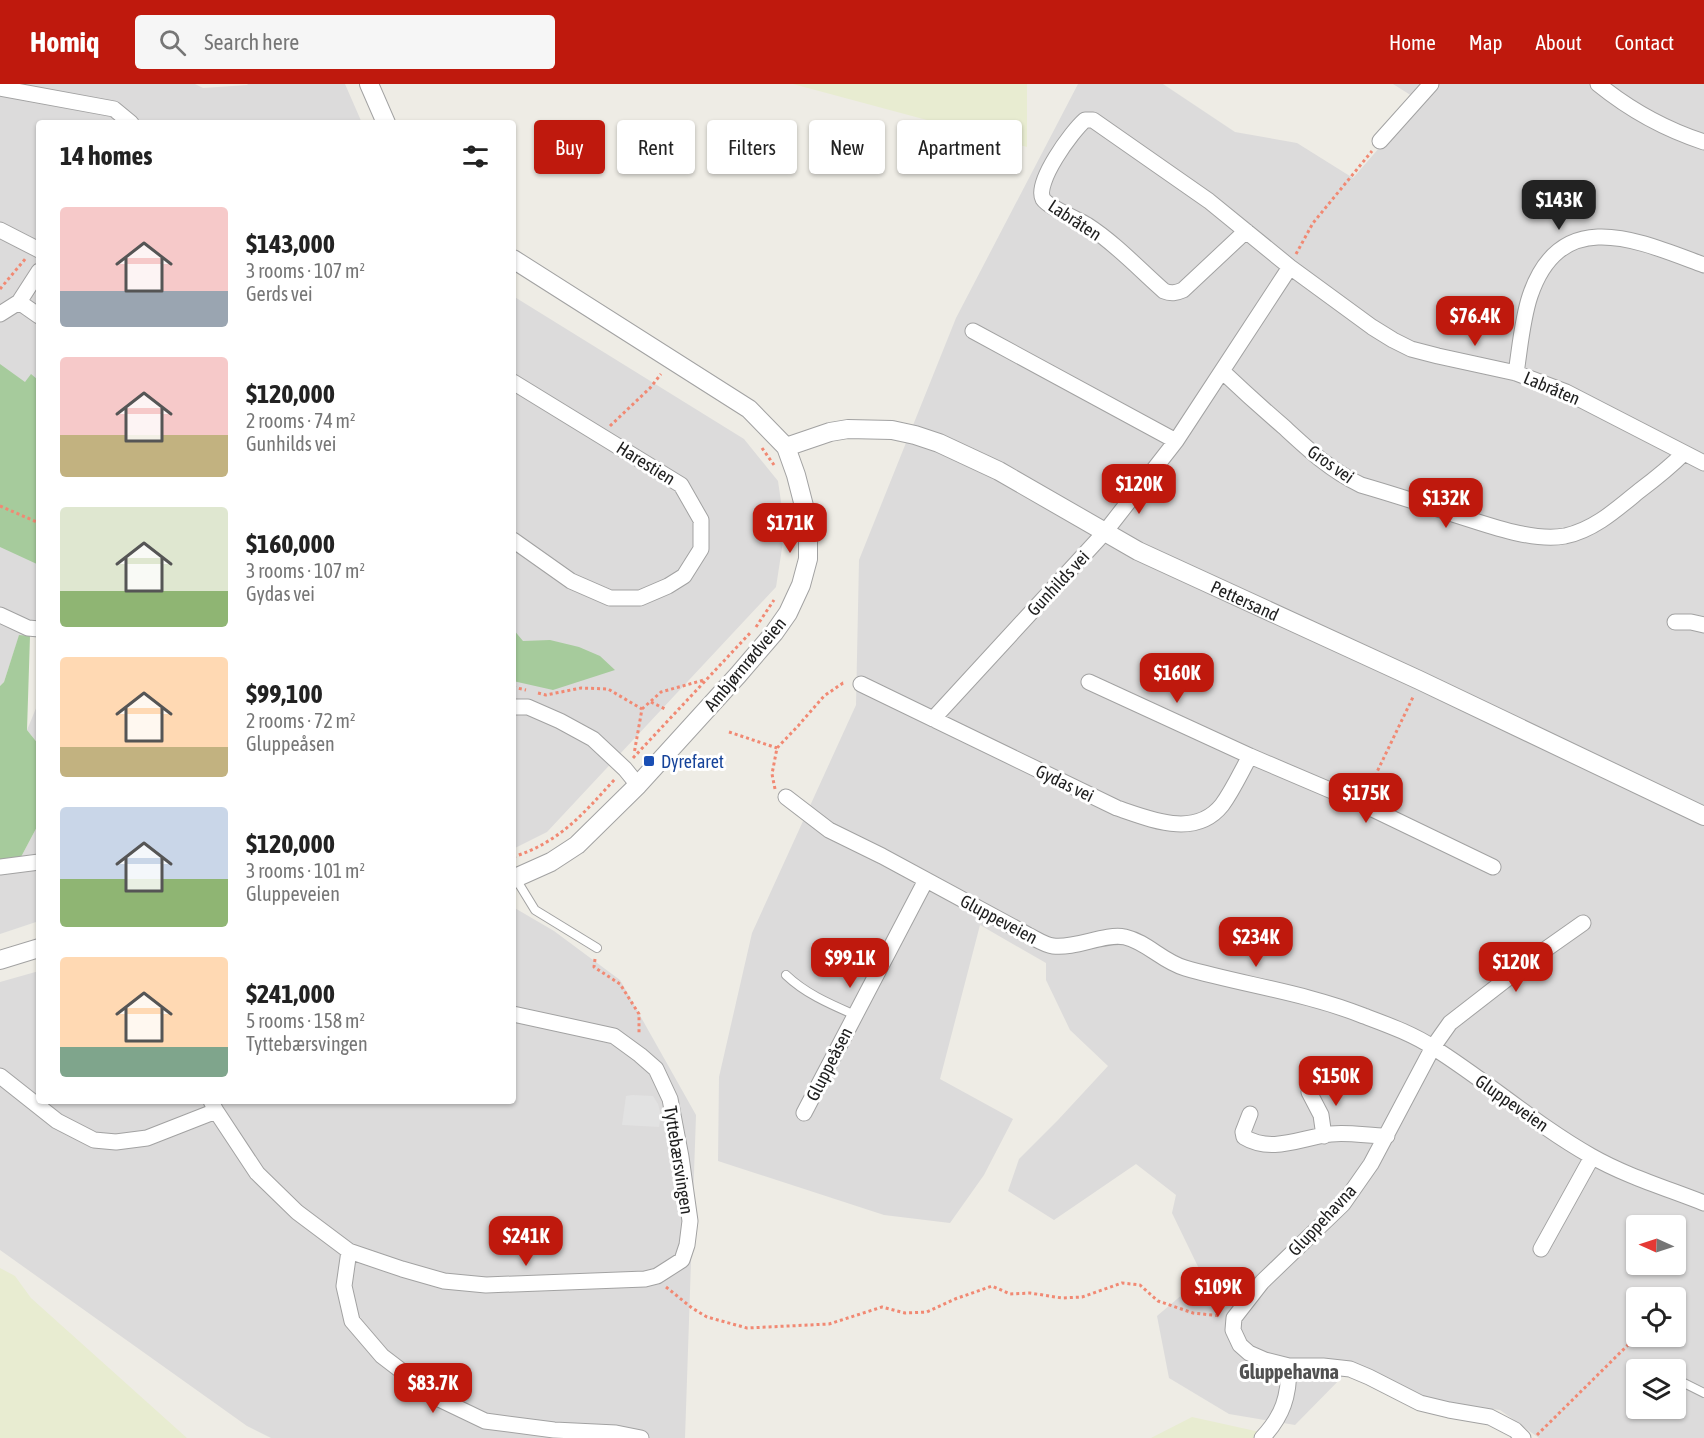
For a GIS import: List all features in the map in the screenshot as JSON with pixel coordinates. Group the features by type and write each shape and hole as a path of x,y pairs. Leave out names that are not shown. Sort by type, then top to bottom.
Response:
{"street":[{"path":"369,84 385,120"},
{"path":"1380,141 1431,84"},
{"path":"1598,84 1647,119 1704,142"},
{"path":"0,88 114,109 127,120"},
{"name":"Labråten","path":"1246,231 1183,290 1169,293 1103,236 1046,203 1041,194 1042,187 1058,155 1079,125 1085,120 1093,120 1209,201 1246,231 1290,267 1393,340 1411,349 1516,373 1566,392 1704,463"},
{"path":"0,230 36,248"},
{"path":"1516,373 1530,297 1537,278 1546,264 1569,244 1588,237 1625,239 1704,266"},
{"name":"Ambjørnrødveien","path":"516,261 749,409 786,447 804,506 808,533 808,559 801,585 788,613 774,633 638,785 577,845 551,862 516,878"},
{"name":"Gunhilds vei","path":"933,719 1105,532 1176,441 1290,267"},
{"path":"0,314 19,302 36,276"},
{"path":"19,302 36,314"},
{"path":"973,331 1176,441"},
{"name":"Gros vei","path":"1222,371 1310,452 1342,476 1361,485 1515,532 1552,537 1565,536 1596,524 1671,466 1684,453"},
{"name":"Harestien","path":"516,384 681,485 701,520 701,549 684,576 668,586 640,598 610,598 571,581 516,542"},
{"name":"Pettersand","path":"786,447 830,432 848,429 885,429 939,443 999,471 1148,556 1703,813"},
{"path":"0,615 34,629"},
{"path":"1675,622 1704,625"},
{"path":"1089,682 1250,756 1358,802 1493,867"},
{"name":"Gydas vei","path":"861,684 1117,808 1159,822 1170,824 1195,822 1213,814 1230,793 1250,756"},
{"path":"516,707 528,707 593,739 625,769 638,785"},
{"name":"Gluppeveien","path":"786,797 829,830 1051,946 1074,946 1123,937 1141,943 1180,967 1303,997 1353,1012 1400,1030 1433,1047 1592,1157 1620,1171 1704,1203"},
{"path":"0,867 36,862"},
{"name":"Gluppeåsen","path":"804,1113 926,880"},
{"path":"1433,1047 1450,1023 1583,923"},
{"path":"0,960 36,949"},
{"name":"Tyttebærsvingen","path":"214,1106 257,1173 297,1212 349,1251 444,1281 486,1285 645,1279 657,1276 682,1260 687,1245 690,1221 670,1099 656,1069 615,1036 516,1015"},
{"name":"Gluppehavna","path":"1234,1318 1262,1282 1343,1204 1371,1164 1433,1047"},
{"path":"0,1076 36,1104"},
{"path":"1313,1078 1309,1092 1321,1115 1324,1136"},
{"path":"36,1104 57,1120 94,1140 116,1142 147,1138 214,1106"},
{"path":"1250,1114 1243,1132 1244,1137 1249,1140 1280,1144 1331,1134 1387,1136"},
{"path":"1541,1249 1592,1157"},
{"path":"349,1251 344,1286 352,1321 382,1356 437,1398 485,1421 554,1430 616,1433 640,1438"},
{"path":"1234,1318 1233,1330 1240,1345 1249,1353 1265,1360 1289,1366 1350,1369 1420,1403 1490,1417 1515,1430 1523,1438"},
{"path":"1262,1438 1282,1410 1289,1381 1289,1366"}],"lane":[{"path":"516,882 536,910 597,948"},
{"name":"Gluppeåsen","path":"786,975 799,988 855,1015"},
{"path":"1686,1384 1704,1393"}],"path":[{"path":"1290,267 1313,223 1380,141"},
{"path":"0,289 36,250"},
{"path":"600,435 650,388 661,374"},
{"path":"762,447 776,471"},
{"path":"0,507 36,522"},
{"path":"634,755 755,628 776,598"},
{"path":"516,856 555,838 581,816 632,761 642,709 661,692 706,679"},
{"path":"1358,802 1376,774 1414,696 1419,680"},
{"path":"786,797 775,789 772,774 777,748 824,696 843,683 861,684"},
{"path":"516,688 546,695 580,688 608,689 642,709"},
{"path":"651,702 665,709"},
{"path":"729,732 777,748"},
{"path":"597,948 594,967 620,984 639,1014 640,1055"},
{"path":"657,1276 664,1286 707,1317 747,1328 829,1324 882,1307 905,1313 927,1312 992,1286 1010,1294 1030,1293 1062,1298 1082,1297 1122,1283 1140,1285 1158,1301 1193,1313 1234,1318"},
{"path":"1534,1438 1626,1347"}],"shaded area":[{"path":"0,84 195,84 203,88 247,84 345,84 361,120 36,120 36,636 19,636 4,682 0,686"},
{"path":"1078,84 1163,84 1235,132 1297,143 1353,178 1420,101 1393,84 1704,84 1704,1438 1539,1438 1500,1410 1427,1401 1349,1370 1295,1425 1229,1414 1169,1378 1157,1316 1203,1277 1172,1213 1176,1195 1136,1164 1054,1220 1008,1191 1019,1159 1108,1066 1070,1030 1046,980 1046,963 980,925 940,1079 1013,1119 984,1175 950,1223 884,1215 718,1161 719,1077 752,933 856,705 859,560 956,318"},
{"path":"516,298 744,439 778,481 785,529 776,587 547,832 516,848"},
{"path":"36,708 36,741 27,730"},
{"path":"36,829 36,922 0,934 0,862 21,857"},
{"path":"516,909 554,931 620,980 696,1115 685,1438 271,1438 247,1426 0,1250 0,982 36,972 36,1104 516,1104"},
{"path":"626,1096 653,1096 661,1115 659,1127 622,1125"}],"green space":[{"path":"793,84 1027,84 1027,147 1022,146 1022,120 927,120"},
{"path":"0,364 25,382 31,374 36,378 36,564 0,547"},
{"path":"516,633 523,641 550,640 579,647 600,656 615,670 553,690 516,682"},
{"path":"19,635 30,636 27,730 36,741 36,829 21,857 0,861 0,686 4,682"},
{"path":"0,1268 15,1276 31,1298 187,1438 0,1438"},
{"path":"1192,1417 1260,1432 1258,1438 1151,1438"}],"place":[{"name":"Dyrefaret","path":"649,761"}],"district":[{"name":"Gluppehavna","path":"1289,1371"}]}
